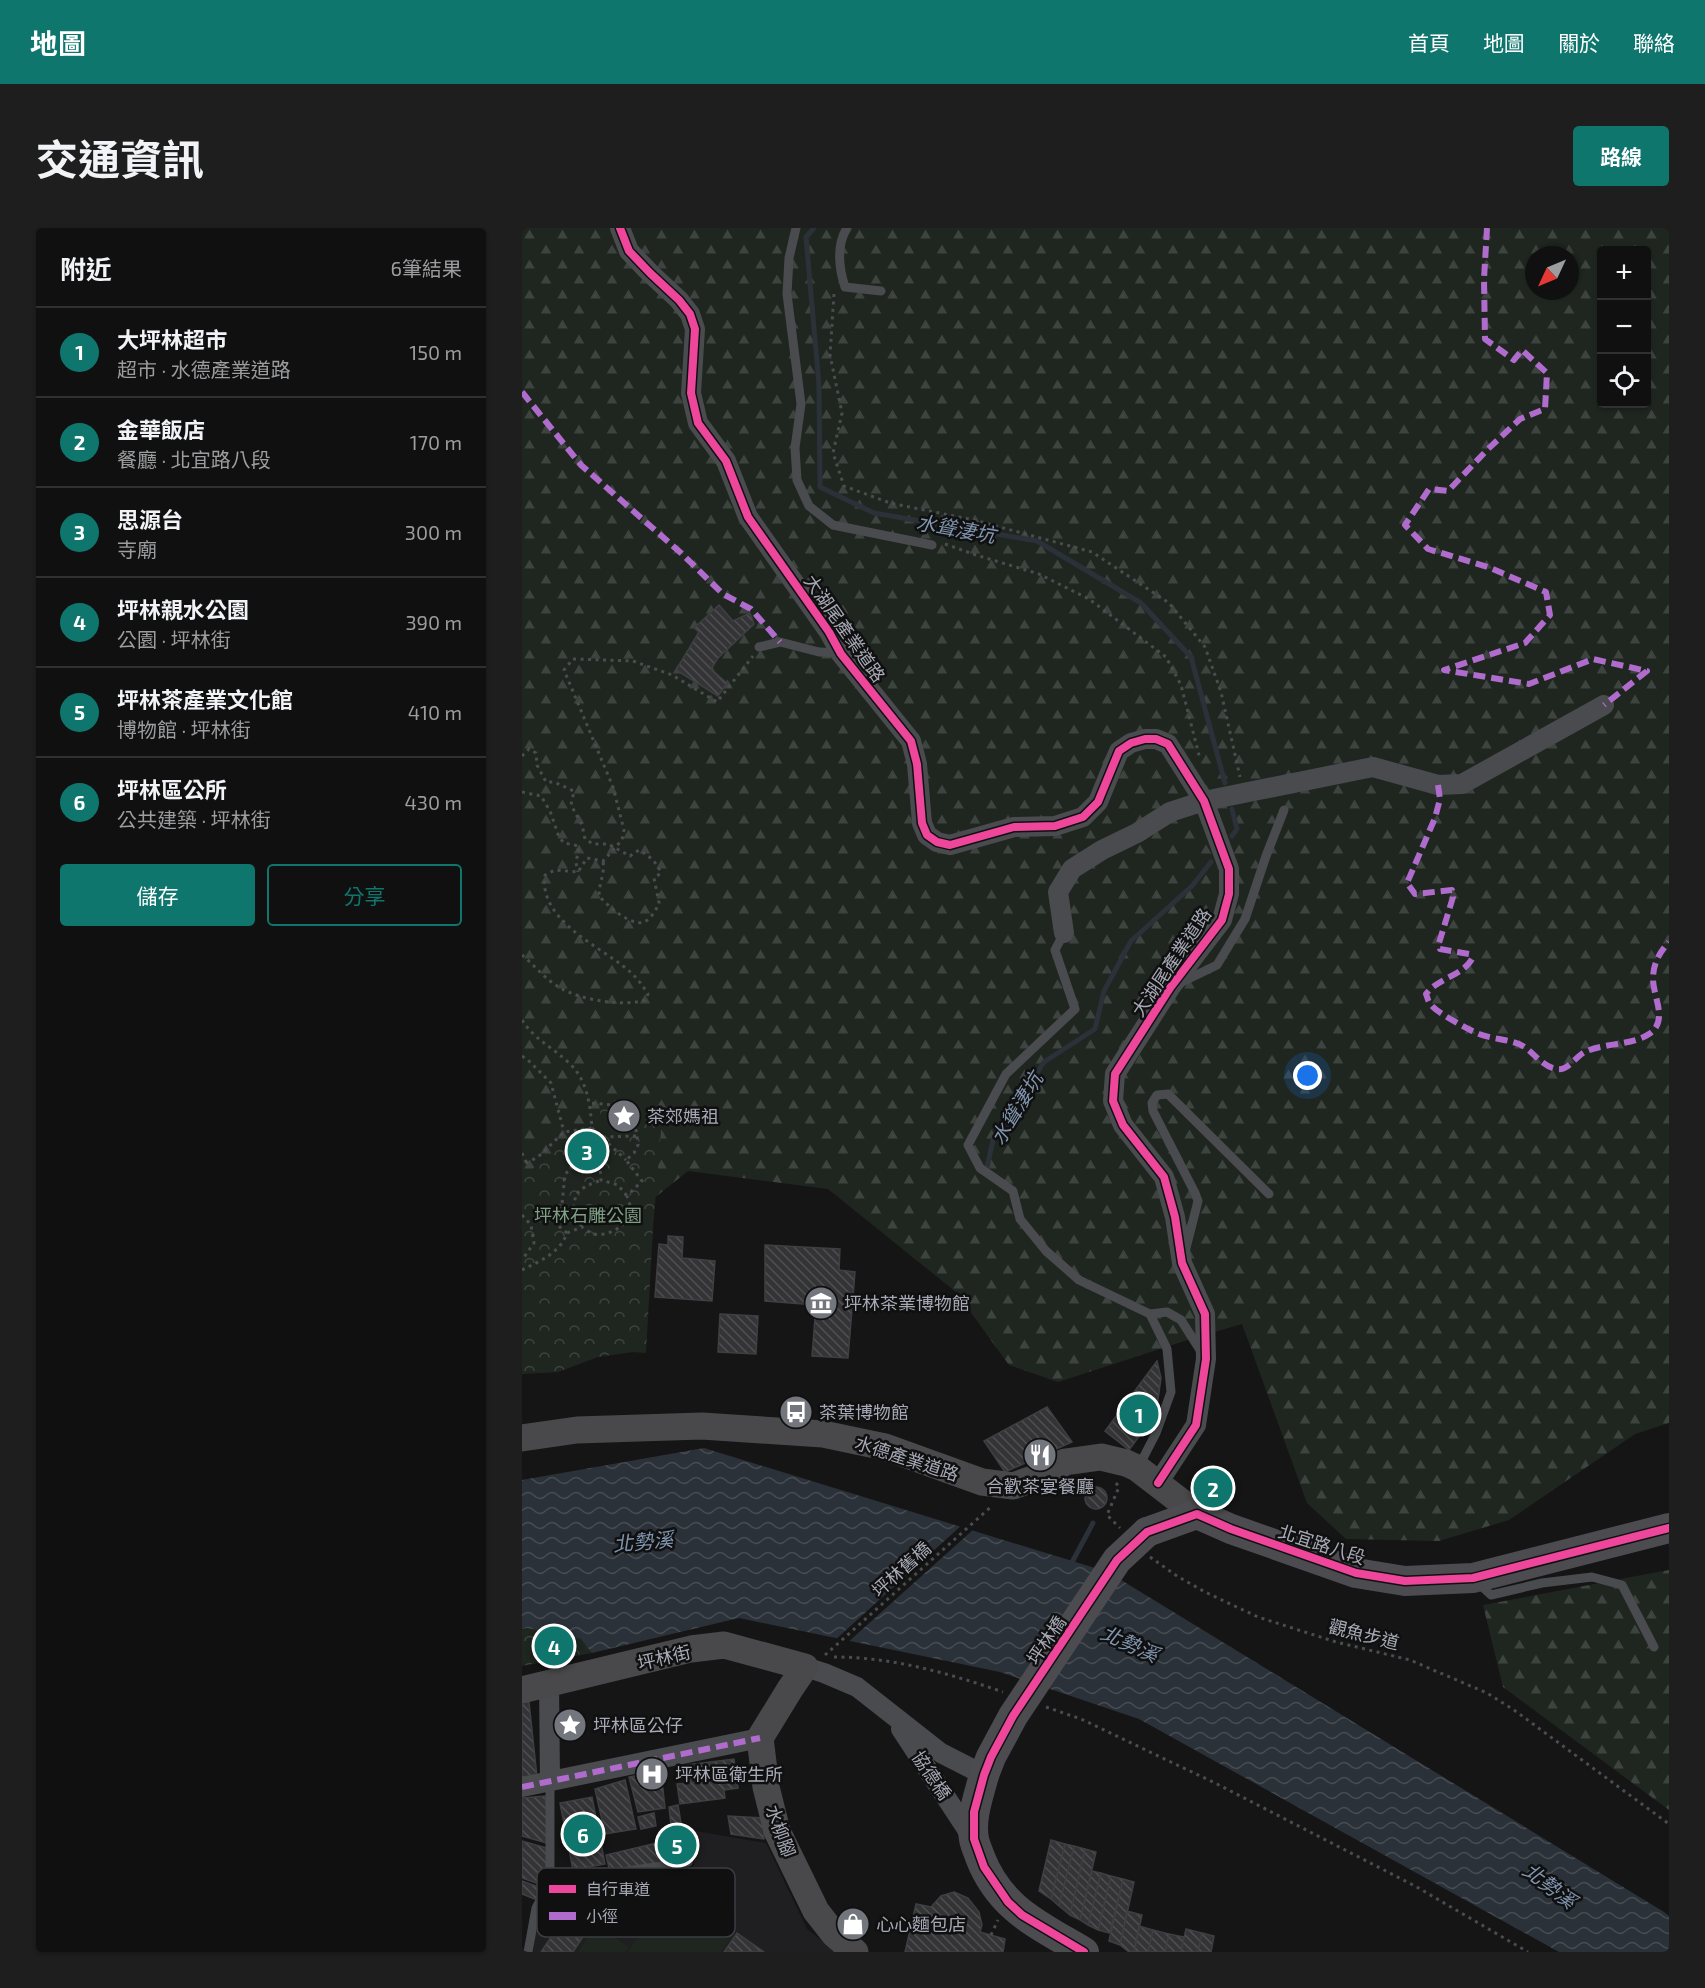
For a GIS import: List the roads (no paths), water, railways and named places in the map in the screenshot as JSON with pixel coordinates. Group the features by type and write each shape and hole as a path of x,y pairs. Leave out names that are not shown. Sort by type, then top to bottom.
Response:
{"main road":[{"name":"坪林橋","path":"984,1775 1013,1716 1117,1560 1139,1539 1197,1514"},
{"name":"北宜路八段","path":"1197,1514 1231,1529 1356,1573 1405,1581 1473,1578 1669,1528"},
{"path":"984,1775 974,1812 974,1839 984,1867 1008,1902 1022,1915 1084,1952"}],"street":[{"name":"大湖尾產業道路","path":"620,228 629,251 679,300 690,314 695,329 691,393 698,423 726,461 748,517 818,615 841,654 911,741 917,764 922,824 927,835 937,842 950,845 1014,827 1055,826 1083,817 1098,802 1119,751 1131,742 1145,739 1155,739 1168,744 1204,801 1229,869 1229,894 1222,920 1170,988 1115,1074 1113,1101 1123,1125 1164,1177 1175,1217 1182,1263 1205,1314 1206,1359 1196,1425 1148,1475"},
{"path":"1064,933 1058,892 1072,869 1170,812 1204,801 1373,767 1438,785 1462,784 1604,705"},
{"name":"水德產業道路","path":"522,1438 578,1430 702,1426 823,1434 885,1447 982,1482 1013,1486 1041,1476 1065,1462 1101,1457 1126,1463 1148,1475 1197,1514"},
{"name":"坪林街","path":"522,1690 691,1649 724,1645 814,1662"},
{"path":"522,1787 760,1738 790,1689 814,1662"},
{"name":"協德橋","path":"814,1662 825,1672 857,1687 941,1753 984,1775"},
{"path":"549,1684 550,1780"},
{"name":"協德橋","path":"889,1712 974,1839"},
{"name":"水柳腳","path":"760,1738 766,1787 777,1831 816,1911 834,1934 855,1952"}],"lane":[{"path":"796,228 789,258 787,294 801,404 795,448 797,480 809,506 833,525 932,545"},
{"path":"847,228 843,234 839,269 845,287 881,291"},
{"path":"759,647 780,642 819,652 841,654"},
{"path":"1170,988 1216,965 1245,919 1284,810"},
{"path":"1064,933 1055,950 1075,1009 1006,1074 968,1145 980,1168 1012,1191 1020,1219 1046,1251 1079,1280 1150,1314 1167,1312 1181,1320 1206,1359"},
{"path":"1182,1263 1198,1201 1153,1111 1152,1103 1157,1095 1168,1094 1269,1194"},
{"path":"1148,1475 1156,1433 1171,1392 1167,1349 1150,1314"},
{"path":"1473,1578 1491,1595 1542,1583 1592,1577 1622,1585 1654,1647"},
{"path":"550,1780 550,1868"},
{"path":"652,1868 688,1863 685,1834"},
{"path":"528,1952 537,1906"}],"water":[{"name":"北勢溪","path":"704,1448 1108,1572 1664,1912 1669,1916 1669,1952 1559,1952 1139,1719 1000,1672 739,1618 592,1653 581,1639 527,1628 522,1629 522,1480"}],"waterway":[{"name":"水聳淒坑","path":"814,228 806,237 819,385 820,487 874,513 1037,541 1141,603 1191,657 1225,783"},
{"name":"水聳淒坑","path":"1232,809 1237,829 1232,836"},
{"name":"水聳淒坑","path":"986,1172 993,1140 1044,1062 1095,1029 1104,991 1131,941 1192,886 1211,862"},
{"name":"水聳淒坑","path":"1070,1566 1093,1523"}],"place":[{"name":"茶郊媽祖","path":"624,1116"},
{"name":"思源台","path":"587,1151"},
{"name":"坪林茶業博物館","path":"821,1303"},
{"name":"茶葉博物館","path":"796,1412"},
{"name":"大坪林超市","path":"1139,1414"},
{"name":"合歡茶宴餐廳","path":"1040,1455"},
{"name":"金華飯店","path":"1213,1488"},
{"name":"坪林親水公園","path":"554,1646"},
{"name":"坪林區公仔","path":"570,1725"},
{"name":"坪林區衛生所","path":"652,1774"},
{"name":"坪林區公所","path":"583,1834"},
{"name":"坪林茶產業文化館","path":"677,1845"},
{"name":"心心麵包店","path":"853,1924"}],"park label":[{"name":"坪林石雕公園","path":"588,1215"}]}
